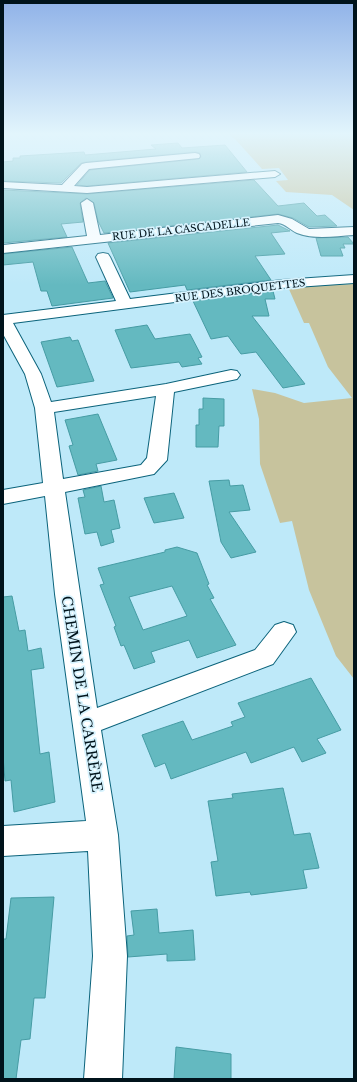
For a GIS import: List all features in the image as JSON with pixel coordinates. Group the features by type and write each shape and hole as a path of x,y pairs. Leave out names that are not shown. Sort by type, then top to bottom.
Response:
{"street":[{"path":"64,189 69,183"},
{"path":"3,185 87,190 163,183"},
{"path":"88,203 94,239"},
{"name":"RUE DE LA CASCADELLE","path":"3,249 278,218 290,220 301,231 312,233 354,232"},
{"path":"103,257 125,304"},
{"name":"RUE DES BROQUETTES","path":"3,320 282,284 354,279"},
{"name":"CHEMIN DE LA CARRÈRE","path":"3,320 34,374 44,408 67,594 103,835 110,956 103,1079"},
{"path":"44,408 166,389 231,375"},
{"path":"3,497 147,470 157,460 166,389"},
{"path":"86,724 264,657 284,632"},
{"path":"3,842 103,835"}],"shaded area":[{"path":"278,183 354,183 354,210 332,195 286,192"},
{"path":"354,284 354,679 336,656 309,590 292,521 280,523 260,464 259,419 252,389 275,393 304,403 352,398 328,367 309,323 304,323 288,287"}],"building":[{"path":"78,183 116,183 87,186 77,185"},
{"path":"212,183 257,183 278,206 304,203 317,216 325,215 337,226 309,227 293,218 278,214 104,233 98,221 94,203 86,198 80,203 83,222 61,224 67,237 3,243 3,190 87,194"},
{"path":"278,225 290,231 271,233 285,254 255,256 271,280 187,290 185,285 130,292 108,243"},
{"path":"348,237 354,244 343,244 345,248 340,248 343,256 321,256 316,238"},
{"path":"72,247 88,283 105,281 113,298 52,306 47,291 41,291 33,262 3,265 3,254"},
{"path":"273,291 275,299 265,299 269,316 252,316 305,384 283,388 256,352 241,354 228,336 211,339 193,301"},
{"path":"147,325 155,339 190,334 202,357 198,358 202,364 182,367 179,362 131,368 115,330"},
{"path":"70,337 72,341 78,340 94,381 57,387 41,342"},
{"path":"203,398 224,399 224,426 219,426 218,447 196,447 196,425 199,425 199,409 203,409"},
{"path":"98,414 117,460 96,464 98,471 78,475 69,446 73,445 65,420"},
{"path":"229,480 230,486 243,485 250,510 229,512 256,552 231,558 221,542 209,481"},
{"path":"101,486 104,502 114,500 120,528 111,530 114,542 101,546 97,532 85,534 78,498 85,497 83,490"},
{"path":"174,493 184,518 154,523 144,498"},
{"path":"177,547 197,553 209,584 207,585 214,598 210,599 236,645 197,658 189,640 151,652 155,662 134,669 124,645 121,646 114,627 116,626 100,585 104,584 98,568 165,552 165,550","holes":["172,586 187,616 143,630 129,597"]},
{"path":"12,596 19,631 25,630 28,651 41,648 44,668 31,670 40,754 49,752 55,802 14,812 11,780 5,781 3,756 3,597"},
{"path":"311,678 341,730 317,739 326,753 302,762 294,747 251,763 246,752 171,779 165,763 155,767 142,735 183,721 192,740 233,726 231,722 245,717 238,703"},
{"path":"283,788 294,835 310,833 319,868 303,870 307,888 251,895 250,892 216,896 211,862 218,861 208,801 233,798 232,794"},
{"path":"54,897 45,998 34,998 30,1039 21,1040 16,1079 3,1079 3,939 6,939 11,898"},
{"path":"157,909 159,933 193,930 195,960 167,961 167,954 128,957 127,936 134,935 131,911"},
{"path":"176,1047 231,1054 231,1079 174,1079"}]}
